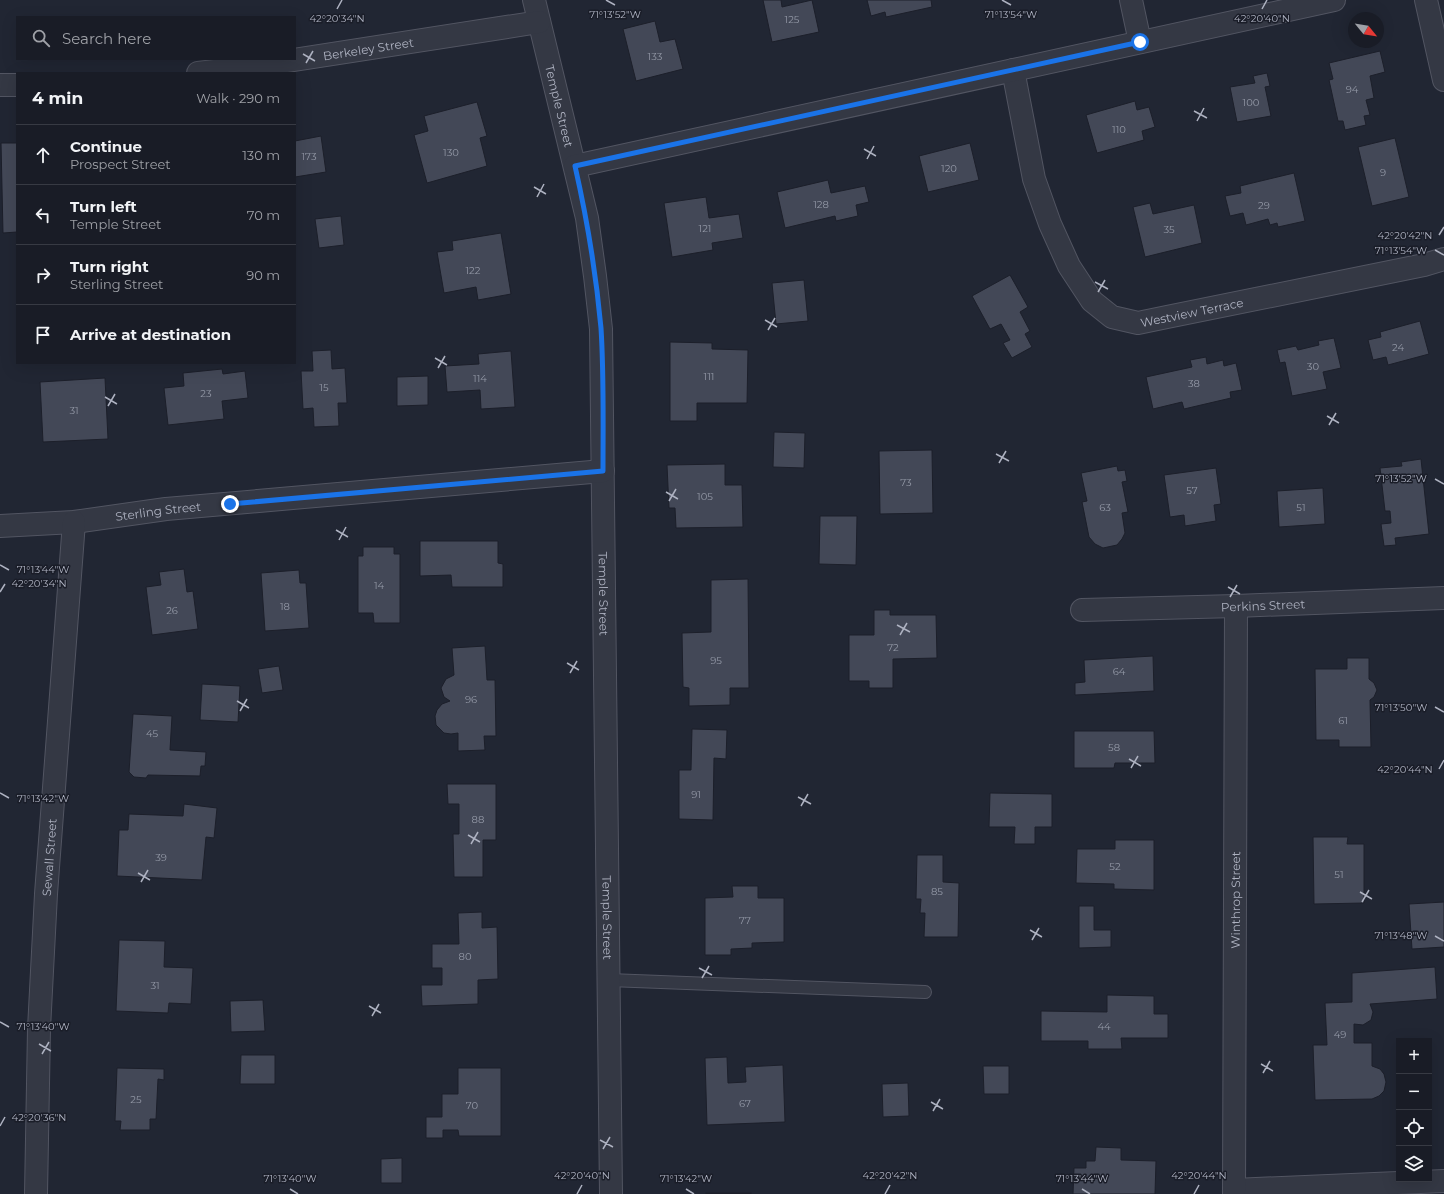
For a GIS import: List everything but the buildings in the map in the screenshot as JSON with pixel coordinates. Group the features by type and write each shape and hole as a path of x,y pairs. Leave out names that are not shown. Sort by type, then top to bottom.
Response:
{"street":[{"name":"Temple Street","path":"534,0 587,218 601,328 611,1194"},
{"path":"1131,0 1140,42"},
{"path":"575,166 1334,0"},
{"path":"1426,0 1444,80"},
{"name":"Berkeley Street","path":"296,59 539,22"},
{"name":"Berkeley Street","path":"205,72 289,60"},
{"name":"Westview Terrace","path":"1013,70 1034,179 1050,224 1069,266 1092,301 1112,317 1138,323 1424,265 1444,259"},
{"path":"0,85 16,85"},
{"name":"Sterling Street","path":"0,526 74,522 166,510 603,471"},
{"name":"Sewall Street","path":"36,1194 39,1029 46,894 74,522"},
{"name":"Perkins Street","path":"1082,610 1444,598"},
{"name":"Winthrop Street","path":"1234,1192 1236,606"},
{"path":"1234,1192 1444,1181"}],"lane":[{"path":"609,980 925,992"}],"route":[{"path":"230,504 603,471 601,328 587,218 575,166 1140,42"}]}
